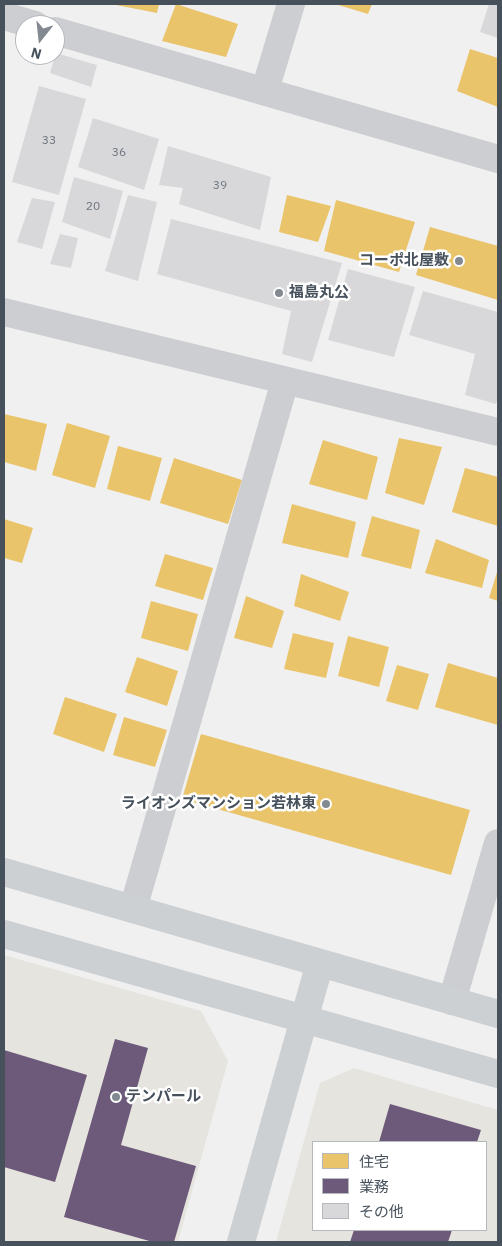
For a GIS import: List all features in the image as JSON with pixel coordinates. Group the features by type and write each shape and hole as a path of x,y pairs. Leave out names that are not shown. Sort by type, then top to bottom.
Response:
{"street":[{"path":"265,90 290,4"},
{"path":"65,34 265,90 498,160"},
{"path":"4,312 498,432"},
{"path":"133,909 285,380"},
{"path":"452,1001 498,843"},
{"path":"4,872 498,1014"},
{"path":"4,934 498,1074"},
{"path":"241,1242 320,963"}],"shaded area":[{"path":"4,955 201,1011 228,1061 178,1242 4,1242"},
{"path":"354,1068 498,1110 498,1242 276,1242 320,1083"}],"building: 住宅":[{"path":"111,4 159,4 157,13"},
{"path":"176,4 238,24 226,57 162,41"},
{"path":"335,4 372,4 368,14"},
{"path":"470,49 498,58 498,107 457,91"},
{"path":"287,195 331,206 318,242 279,232"},
{"path":"336,200 415,222 399,272 324,251"},
{"name":"コーポ北屋敷","path":"430,227 498,246 498,300 416,275"},
{"path":"4,414 47,424 36,471 4,462"},
{"path":"67,423 110,436 95,488 52,475"},
{"path":"399,438 442,447 424,505 385,493"},
{"path":"323,440 378,457 367,500 309,484"},
{"path":"118,446 162,458 150,501 107,489"},
{"path":"174,458 242,480 228,524 160,503"},
{"path":"465,468 498,477 498,526 452,512"},
{"path":"292,504 356,522 348,558 282,543"},
{"path":"372,516 420,530 411,569 361,556"},
{"path":"4,519 33,528 22,563 4,558"},
{"path":"436,539 489,560 482,588 425,573"},
{"path":"165,554 213,568 203,600 155,586"},
{"path":"498,569 498,601 489,598"},
{"path":"301,574 349,592 340,621 294,606"},
{"path":"246,596 284,611 272,648 234,638"},
{"path":"151,601 198,614 188,651 141,638"},
{"path":"293,633 334,643 326,678 284,669"},
{"path":"348,636 389,647 379,687 338,676"},
{"path":"137,657 178,671 167,706 125,692"},
{"path":"448,663 498,678 498,725 435,707"},
{"path":"397,665 429,674 418,710 386,701"},
{"path":"65,697 117,714 104,752 53,734"},
{"path":"124,717 167,730 155,767 113,755"},
{"name":"ライオンズマンション若林東","path":"201,734 470,810 451,875 182,799"}],"building: 業務":[{"name":"テンパール","path":"115,1039 148,1048 121,1145 196,1166 174,1242 153,1242 64,1217"},
{"path":"4,1050 87,1075 55,1182 4,1167"},
{"path":"390,1104 481,1130 477,1141 379,1141"},
{"path":"354,1231 452,1231 448,1242 350,1242"}],"building: その他":[{"path":"489,4 498,5 498,38 480,32"},
{"path":"65,56 97,65 91,87 50,73 52,65 65,65"},
{"path":"39,86 86,99 59,195 12,182"},
{"path":"93,118 159,139 144,190 78,167"},
{"path":"168,146 271,177 260,230 179,204 183,188 159,185"},
{"path":"74,177 123,191 110,239 62,222"},
{"path":"128,195 157,202 138,281 105,271"},
{"path":"32,198 55,202 42,249 17,242"},
{"name":"福島丸公","path":"171,219 342,263 312,362 282,354 291,311 157,274"},
{"path":"60,234 78,238 71,268 50,264"},
{"path":"348,269 415,287 394,357 328,340"},
{"path":"423,291 498,312 498,397 496,404 465,395 475,354 409,335"}],"place":[{"name":"コーポ北屋敷","path":"459,261"},
{"name":"福島丸公","path":"279,293"},
{"name":"ライオンズマンション若林東","path":"326,804"},
{"name":"テンパール","path":"116,1097"}]}
